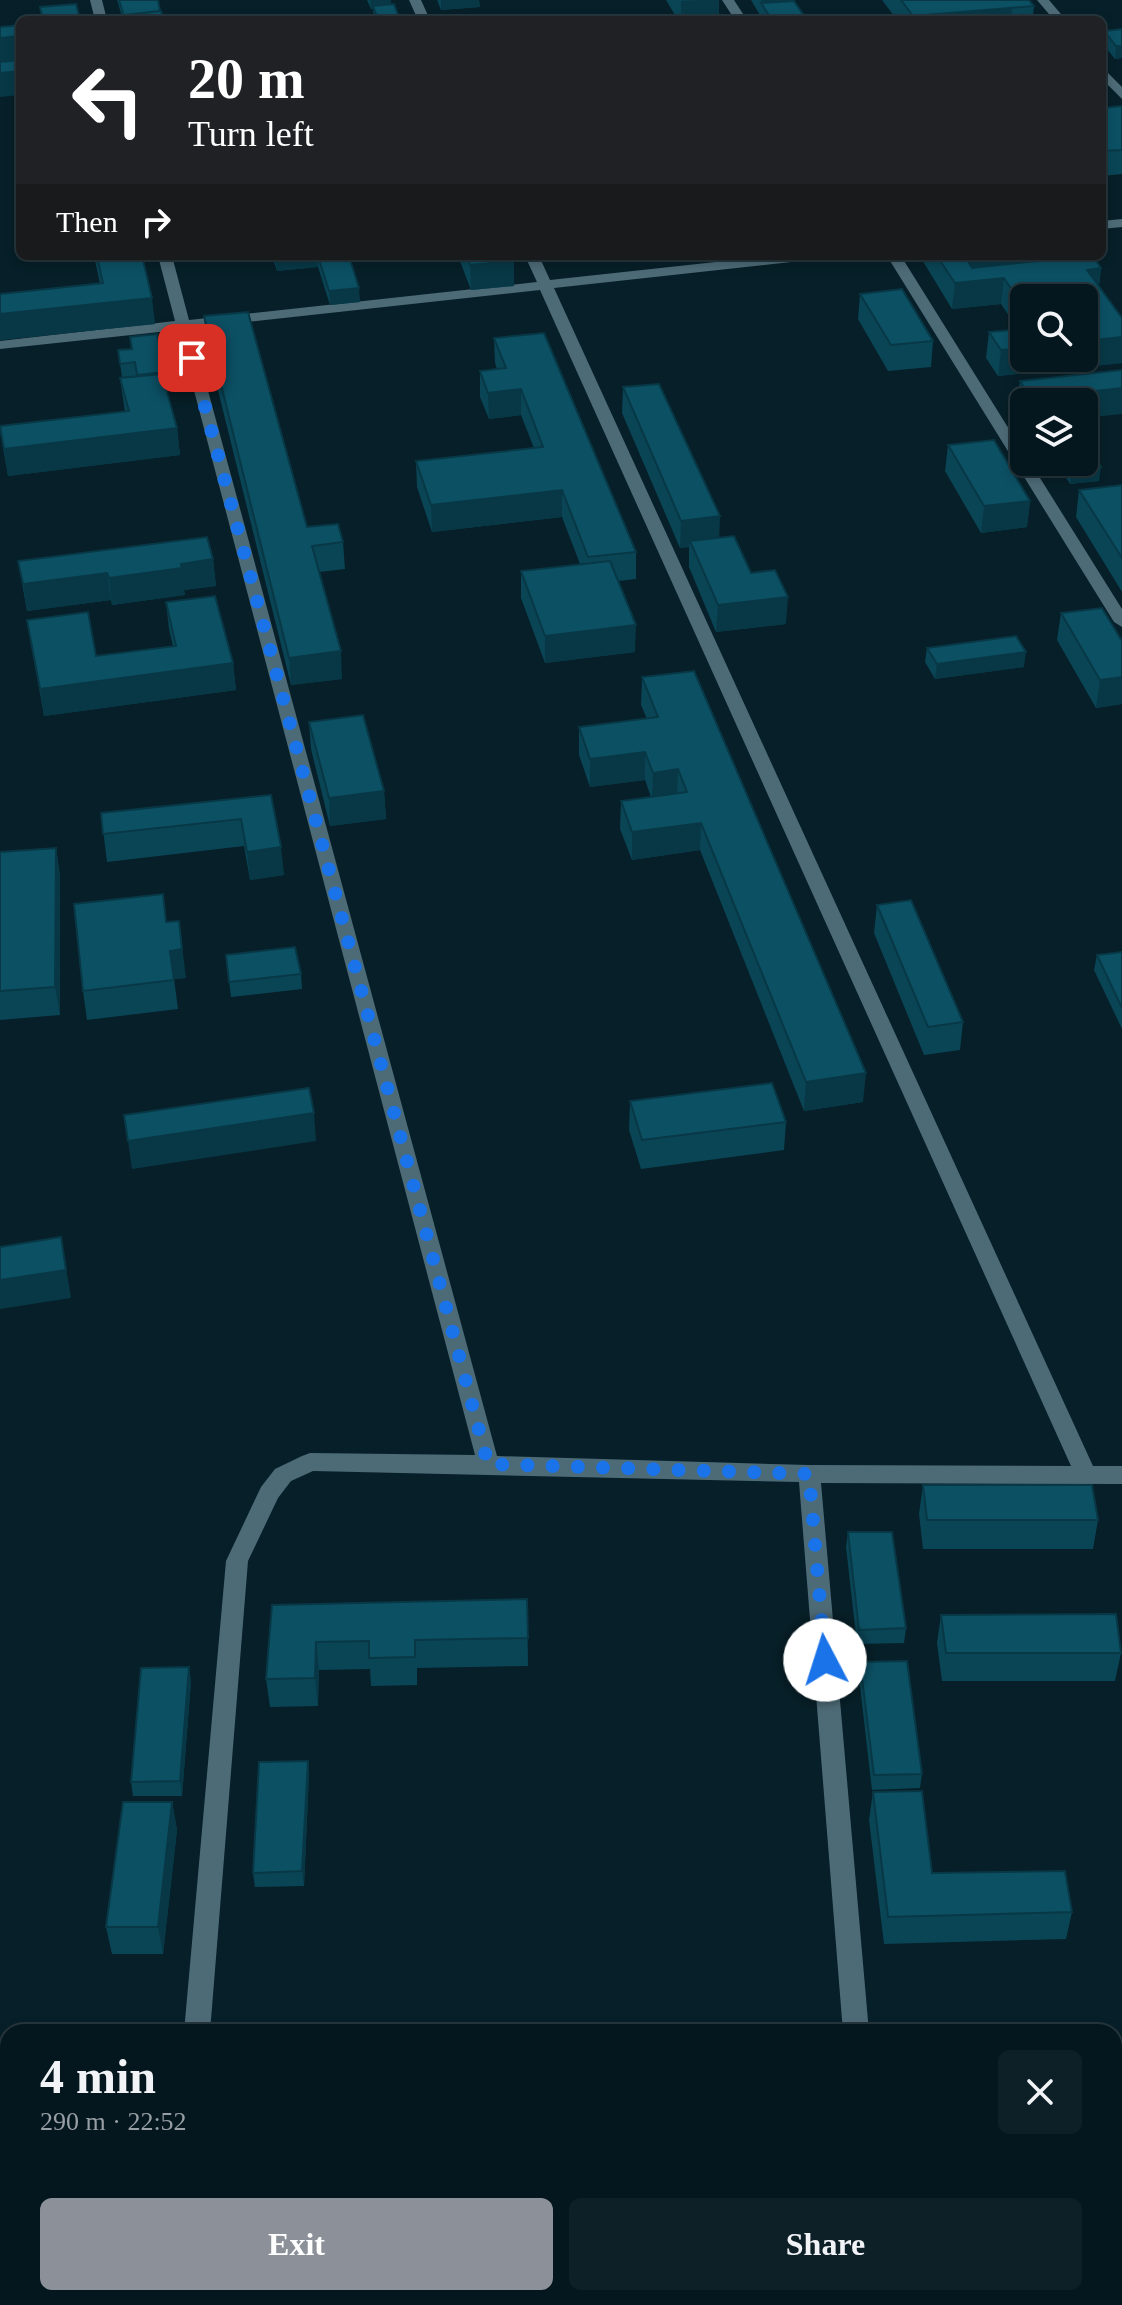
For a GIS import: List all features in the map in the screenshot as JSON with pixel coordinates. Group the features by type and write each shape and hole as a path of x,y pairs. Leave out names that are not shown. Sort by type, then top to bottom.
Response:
{"street":[{"path":"1043,0 1057,16"},
{"path":"1106,76 1122,95"},
{"path":"166,260 488,1464"},
{"path":"534,260 1085,1473"},
{"path":"0,345 774,260"},
{"path":"896,260 1122,622"},
{"path":"198,2024 237,1561 269,1493 283,1475 310,1462 809,1474 1122,1475"},
{"path":"809,1474 855,2024"}],"building":[{"path":"119,0 158,0 160,11 124,16"},
{"path":"901,0 1029,0 1034,6 913,16"},
{"path":"794,1 804,16 769,16 761,3"},
{"path":"76,4 79,16 42,16 40,7"},
{"path":"394,4 398,16 377,16 373,6"},
{"path":"161,11 163,16 126,16"},
{"path":"16,25 16,36 0,38 0,27"},
{"path":"1122,29 1122,46 1116,46 1106,31"},
{"path":"16,60 16,71 0,73 0,62"},
{"path":"1122,106 1122,150 1106,151 1106,108"},
{"path":"98,260 143,260 152,298 0,314 0,294 103,283"},
{"path":"319,260 350,260 359,288 329,291"},
{"path":"468,260 514,261 470,265"},
{"path":"940,260 967,260 972,268 1047,260 1096,260 1101,268 1087,270 1097,284 1010,284 1010,287 1004,278 955,283"},
{"path":"1098,285 1122,318 1122,337 1098,340"},
{"path":"902,289 933,341 891,345 860,294"},
{"path":"248,312 307,527 338,524 343,542 312,546 341,651 289,658 204,316"},
{"path":"1010,330 1010,349 1001,350 989,332"},
{"path":"544,333 636,552 588,557 562,490 431,505 416,461 543,447 521,389 488,393 480,371 506,368 494,338"},
{"path":"157,334 165,372 137,375 135,362 120,364 118,350 132,349 130,337"},
{"path":"1122,370 1122,388 1098,391 1098,388 1025,388 1020,381"},
{"path":"162,374 177,428 4,449 0,426 129,411 120,378"},
{"path":"659,384 720,516 681,521 623,387"},
{"path":"994,440 1010,467 1010,476 1015,476 1030,501 984,506 948,445"},
{"path":"1122,485 1122,558 1079,490"},
{"path":"734,536 751,573 775,570 788,597 718,605 690,541"},
{"path":"207,537 213,559 181,564 182,568 109,578 107,573 23,584 18,561"},
{"path":"610,561 636,625 545,636 521,571"},
{"path":"215,596 233,663 40,689 27,620 88,612 96,656 176,646 166,602"},
{"path":"1102,608 1122,641 1122,677 1100,680 1061,613"},
{"path":"1016,636 1026,652 937,664 927,648"},
{"path":"694,671 866,1073 806,1082 701,823 632,832 621,801 687,792 678,769 653,773 645,752 590,759 579,727 658,717 642,677"},
{"path":"363,715 384,791 329,798 309,722"},
{"path":"271,795 281,847 247,852 241,819 103,834 101,813"},
{"path":"56,848 55,987 0,991 0,852"},
{"path":"163,894 166,922 179,921 182,949 170,951 174,980 83,991 74,904"},
{"path":"911,900 963,1022 928,1027 877,905"},
{"path":"295,947 301,974 229,982 226,955"},
{"path":"1122,952 1122,1008 1097,955"},
{"path":"772,1083 786,1122 642,1140 630,1101"},
{"path":"309,1088 314,1113 128,1141 124,1115"},
{"path":"61,1237 66,1270 0,1280 0,1247"},
{"path":"923,1485 1092,1485 1098,1520 927,1520"},
{"path":"848,1532 892,1532 906,1628 859,1630"},
{"path":"527,1599 528,1638 415,1640 415,1657 369,1658 369,1641 316,1642 315,1678 266,1679 272,1605"},
{"path":"1116,1614 1121,1653 946,1653 941,1615"},
{"path":"907,1661 922,1774 874,1775 860,1662"},
{"path":"189,1667 180,1781 131,1782 141,1668"},
{"path":"308,1761 302,1871 253,1873 259,1762"},
{"path":"922,1791 932,1873 1065,1871 1072,1912 888,1917 873,1792"},
{"path":"123,1802 172,1802 158,1927 106,1927"}],"route":[{"path":"192,358 488,1464 809,1474 825,1660"}]}
